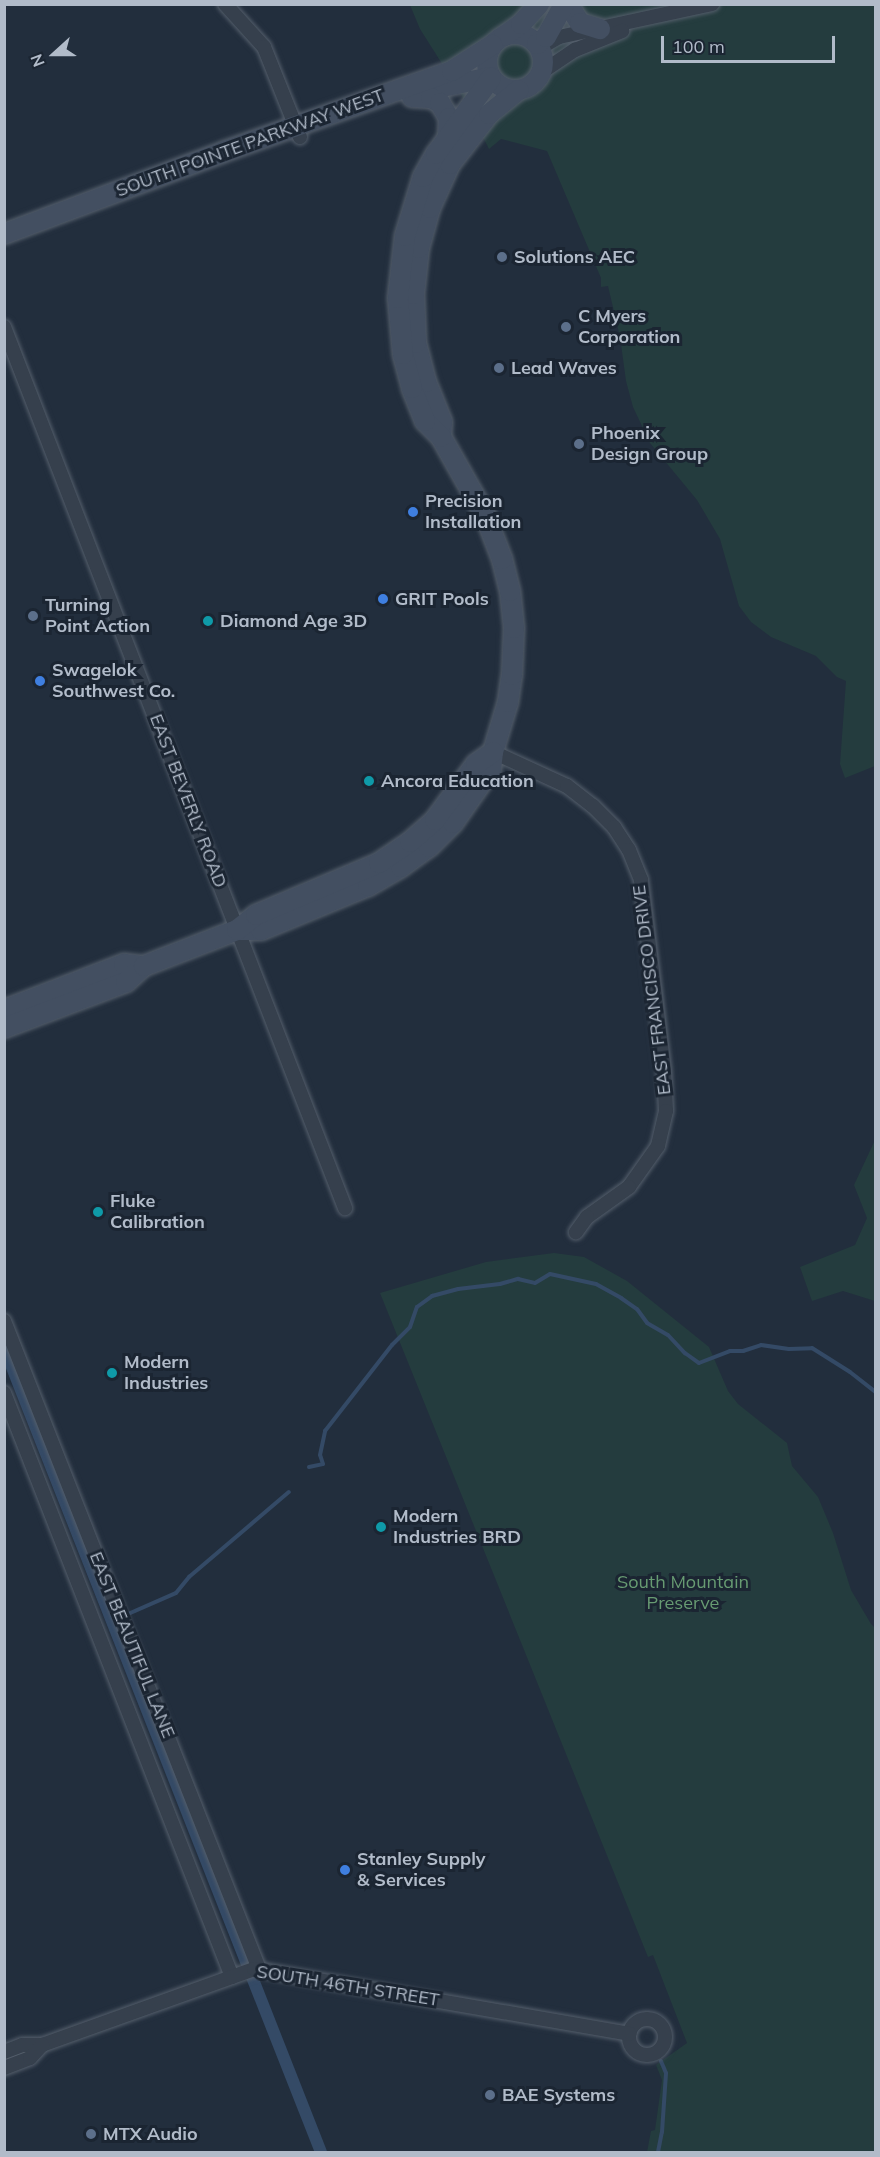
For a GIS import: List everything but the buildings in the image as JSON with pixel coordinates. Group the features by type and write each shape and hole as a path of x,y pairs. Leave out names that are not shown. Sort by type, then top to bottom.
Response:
{"main road":[{"name":"SOUTH POINTE PARKWAY WEST","path":"4,247 452,71 521,24 539,4"},
{"path":"539,46 566,4 580,22 600,28"},
{"path":"441,437 442,422 426,382 416,343 414,294 418,248 430,207 450,164 489,114 519,90 533,84 542,72 544,64 539,46 523,34 498,40 487,57 491,77 504,88 519,90"},
{"name":"SOUTH POINTE PARKWAY WEST","path":"4,234 298,131 442,86 491,77"},
{"path":"4,1028 126,982 144,966 237,930 261,930 368,886 429,847 465,808 491,768 493,752 506,711 512,675 513,606 502,559 485,515 441,437 425,421 412,388 403,354 398,298 401,256 416,196 436,154 491,77"},
{"path":"412,97 431,98 440,104 449,118 448,138"},
{"path":"4,1010 124,964 144,966"}],"street":[{"path":"225,4 264,47 298,131"},
{"path":"539,46 559,37 651,19 712,4"},
{"path":"542,72 575,50 651,19"},
{"name":"EAST BEVERLY ROAD","path":"4,327 345,1208"},
{"name":"EAST FRANCISCO DRIVE","path":"493,752 567,786 593,806 614,827 629,850 641,880 664,1071 666,1111 658,1146 629,1187 587,1217 576,1232"},
{"name":"EAST BEAUTIFUL LANE","path":"4,1321 247,1972"},
{"name":"EAST BEAUTIFUL LANE","path":"4,1393 247,1972"},
{"name":"SOUTH 46TH STREET","path":"4,2052 22,2045 42,2045 247,1972 629,2034"},
{"name":"SOUTH 46TH STREET","path":"4,2068 30,2058 42,2045"}],"green space":[{"path":"410,5 875,5 875,766 845,778 840,764 846,681 837,677 816,656 771,637 751,622 739,606 720,539 697,500 650,443 633,407 626,381 620,337 608,286 601,287 601,278 547,151 501,139 489,149 460,92 420,29"},
{"path":"875,1140 875,1301 843,1291 812,1301 800,1267 855,1245 867,1218 854,1185"},
{"name":"South Mountain Preserve","path":"554,1253 584,1257 627,1281 709,1347 728,1391 738,1404 787,1443 792,1466 818,1497 833,1533 851,1590 875,1628 875,2152 647,2152 651,2131 655,2130 662,2080 656,2065 687,2043 653,1955 648,1957 380,1293 486,1262"}],"waterway":[{"path":"309,1467 323,1464 320,1455 325,1431 392,1345 410,1327 417,1307 432,1296 458,1289 500,1284 518,1279 535,1283 550,1274 596,1284 621,1298 637,1309 647,1323 668,1335 685,1353 699,1363 730,1351 743,1351 761,1345 789,1349 812,1348 876,1392"},
{"path":"4,1347 321,2152"},
{"path":"128,1614 176,1593 189,1577 289,1492"},
{"path":"658,2152 662,2132 666,2073 661,2061"}],"place":[{"name":"Solutions AEC","path":"502,257"},
{"name":"C Myers Corporation","path":"566,327"},
{"name":"Lead Waves","path":"499,368"},
{"name":"Phoenix Design Group","path":"579,444"},
{"name":"Precision Installation","path":"413,512"},
{"name":"GRIT Pools","path":"383,599"},
{"name":"Turning Point Action","path":"33,616"},
{"name":"Diamond Age 3D","path":"208,621"},
{"name":"Swagelok Southwest Co.","path":"40,681"},
{"name":"Ancora Education","path":"369,781"},
{"name":"Fluke Calibration","path":"98,1212"},
{"name":"Modern Industries","path":"112,1373"},
{"name":"Modern Industries BRD","path":"381,1527"},
{"name":"Stanley Supply & Services","path":"345,1870"},
{"name":"BAE Systems","path":"490,2095"},
{"name":"MTX Audio","path":"91,2134"}]}
